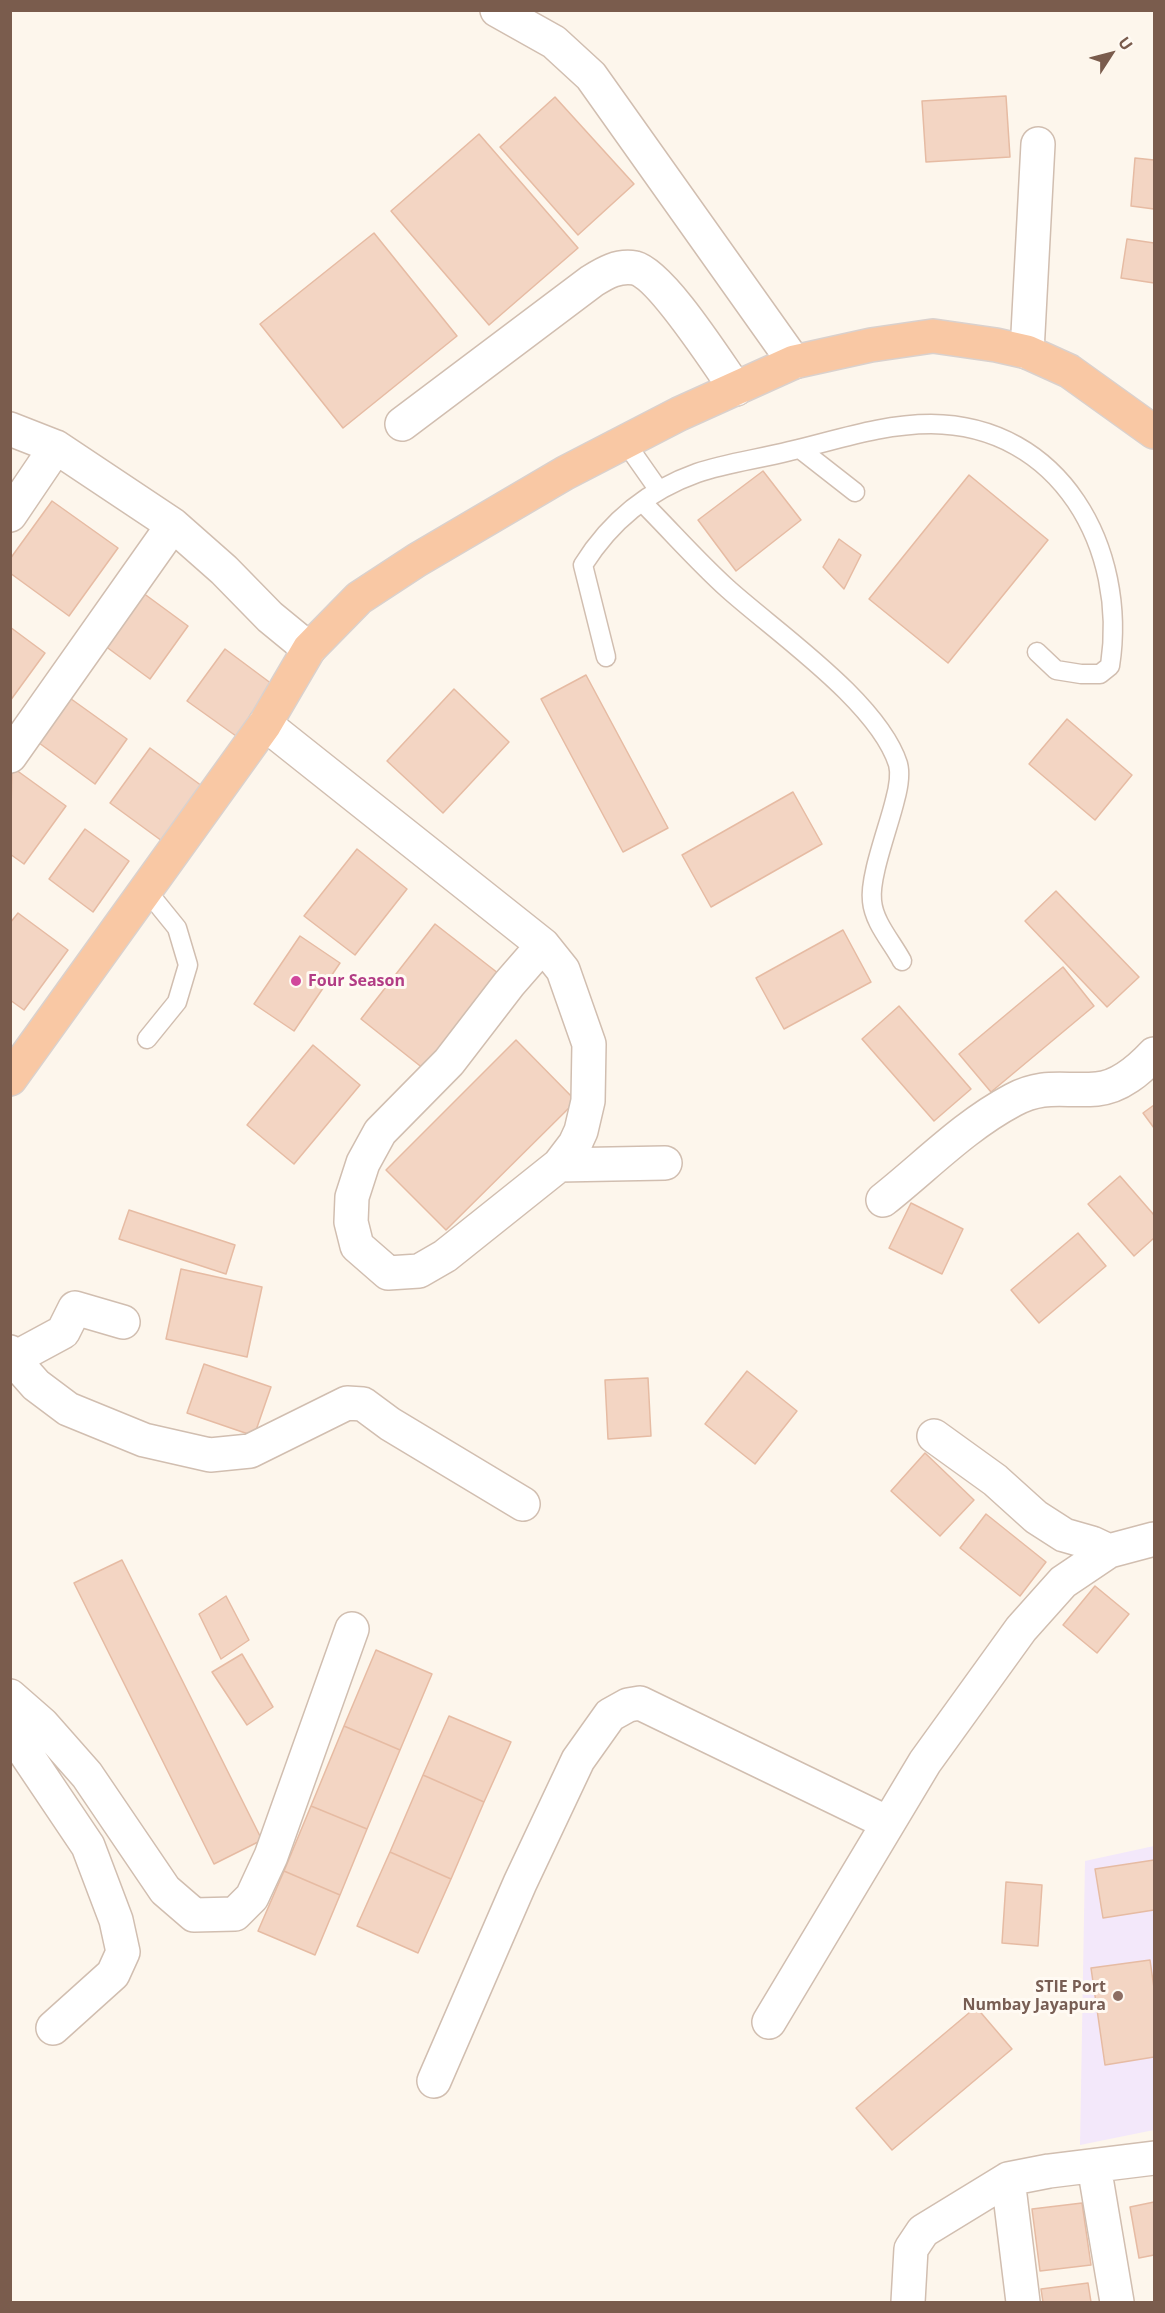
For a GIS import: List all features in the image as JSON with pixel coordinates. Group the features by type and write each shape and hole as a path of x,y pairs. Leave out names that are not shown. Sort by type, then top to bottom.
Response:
{"highway":[{"path":"10,1079 265,724 309,649 359,598 417,560 556,478 625,442 794,362 871,345 933,336 1027,352 1069,371 1155,432"}],"street":[{"path":"497,10 554,42 591,76 794,362"},
{"path":"1027,352 1038,144"},
{"path":"402,424 592,281 612,269 636,268 658,284 736,389"},
{"path":"10,429 56,447 172,525 309,649"},
{"path":"10,515 56,447"},
{"path":"10,756 172,525"},
{"path":"265,724 543,945 564,970 589,1044 588,1101 581,1131 559,1165 445,1256 419,1271 388,1273 357,1246 351,1222 352,1197 363,1163 380,1132 449,1062 509,984 543,945"},
{"path":"883,1200 963,1131 1014,1099 1045,1088 1099,1089 1121,1082 1155,1054"},
{"path":"559,1165 665,1164"},
{"path":"123,1322 75,1308 63,1332 12,1356 36,1385 68,1409 144,1440 210,1455 250,1451 347,1403 363,1404 390,1424 523,1504"},
{"path":"934,1436 995,1480 1036,1517 1064,1535 1108,1551"},
{"path":"769,2022 925,1762 1021,1629 1063,1581 1108,1551 1155,1539"},
{"path":"10,1696 42,1724 87,1775 165,1890 194,1915 235,1914 252,1897 271,1856 352,1629"},
{"path":"434,2081 520,1883 578,1760 610,1716 628,1705 640,1703 888,1823"},
{"path":"10,1730 88,1846 116,1920 123,1952 112,1974 53,2028"},
{"path":"908,2302 911,2249 923,2231 1008,2179 1049,2171 1155,2158"},
{"path":"1094,2166 1117,2302"},
{"path":"1008,2179 1023,2302"}],"lane":[{"path":"606,657 583,565 597,543 617,521 658,489 698,472 877,429 931,424 971,428 1010,440 1050,469 1078,505 1100,545 1110,583 1114,640 1110,666 1100,674 1056,670 1037,652"},
{"path":"625,442 658,489"},
{"path":"800,449 855,492"},
{"path":"642,502 727,588 866,712 887,740 898,766 898,786 871,885 872,903 880,926 902,961"},
{"path":"147,891 177,928 188,965 177,1002 147,1039"}],"shaded area":[{"name":"STIE Port Numbay Jayapura","path":"1154,1846 1154,2130 1080,2145 1085,1861"}],"building":[{"path":"1006,96 1010,157 926,162 922,101"},
{"path":"555,97 634,184 578,235 500,147"},
{"path":"479,134 578,248 489,325 391,211"},
{"path":"1135,158 1154,160 1154,209 1131,206"},
{"path":"374,233 457,336 343,428 260,324"},
{"path":"1127,239 1154,243 1154,283 1121,278"},
{"path":"763,471 801,520 736,571 698,520"},
{"path":"969,475 1048,540 948,663 869,599"},
{"path":"52,501 118,548 69,616 10,573 10,559"},
{"path":"839,539 861,555 844,589 823,567"},
{"path":"139,590 188,626 150,679 101,643"},
{"path":"10,627 45,653 10,701"},
{"path":"225,649 280,690 243,741 187,701"},
{"path":"586,675 668,828 623,852 541,699"},
{"path":"454,689 509,742 443,813 387,761"},
{"path":"67,696 127,739 95,784 35,740"},
{"path":"1067,719 1132,775 1095,820 1029,764"},
{"path":"150,748 202,786 162,841 110,803"},
{"path":"12,767 66,806 24,864 10,854"},
{"path":"793,792 822,844 711,907 682,855"},
{"path":"85,829 129,861 93,912 49,879"},
{"path":"357,849 407,889 355,955 304,916"},
{"path":"1056,891 1139,977 1107,1007 1025,921"},
{"path":"18,913 68,950 24,1010 10,1000 10,923"},
{"path":"435,924 503,977 429,1073 361,1019"},
{"path":"843,930 871,982 784,1029 756,978"},
{"path":"300,936 340,963 294,1031 254,1004"},
{"path":"1063,967 1094,1006 991,1092 959,1054"},
{"path":"899,1006 971,1089 934,1121 862,1039"},
{"path":"516,1040 576,1101 446,1230 386,1170"},
{"path":"313,1045 360,1085 294,1164 247,1125"},
{"path":"1154,1105 1154,1128 1143,1113"},
{"path":"1120,1176 1154,1215 1154,1238 1134,1256 1088,1204"},
{"path":"911,1203 963,1229 942,1274 889,1248"},
{"path":"129,1210 235,1245 226,1274 119,1239"},
{"path":"1078,1233 1106,1266 1039,1323 1011,1290"},
{"path":"181,1269 262,1287 247,1357 166,1339"},
{"path":"204,1364 271,1387 254,1436 187,1413"},
{"path":"747,1371 797,1411 755,1464 705,1424"},
{"path":"648,1378 651,1436 608,1439 605,1380"},
{"path":"925,1453 974,1500 940,1536 891,1491"},
{"path":"986,1514 1046,1562 1020,1596 960,1548"},
{"path":"122,1560 262,1840 214,1864 74,1583"},
{"path":"1095,1586 1129,1614 1097,1653 1063,1625"},
{"path":"226,1596 249,1640 221,1659 199,1614"},
{"path":"376,1650 432,1674 400,1750 344,1726"},
{"path":"242,1654 273,1707 247,1725 212,1672"},
{"path":"449,1716 511,1742 484,1802 423,1775"},
{"path":"344,1726 400,1750 367,1829 311,1806"},
{"path":"423,1775 484,1802 451,1879 390,1852"},
{"path":"311,1806 367,1829 340,1895 284,1871"},
{"path":"390,1852 451,1879 418,1953 357,1926"},
{"path":"1154,1860 1154,1910 1103,1918 1095,1869"},
{"path":"284,1871 340,1895 315,1955 258,1931"},
{"path":"1006,1882 1042,1885 1038,1946 1002,1943"},
{"path":"1150,1960 1154,1988 1154,2057 1105,2065 1091,1968"},
{"path":"976,2007 1012,2049 892,2150 856,2108"},
{"path":"1154,2202 1154,2255 1139,2258 1130,2207"},
{"path":"1082,2203 1091,2265 1040,2271 1032,2209"},
{"path":"1088,2283 1091,2302 1043,2302 1041,2289"}],"place":[{"name":"Four Season","path":"296,981"},
{"name":"STIE Port Numbay Jayapura","path":"1118,1996"}]}
